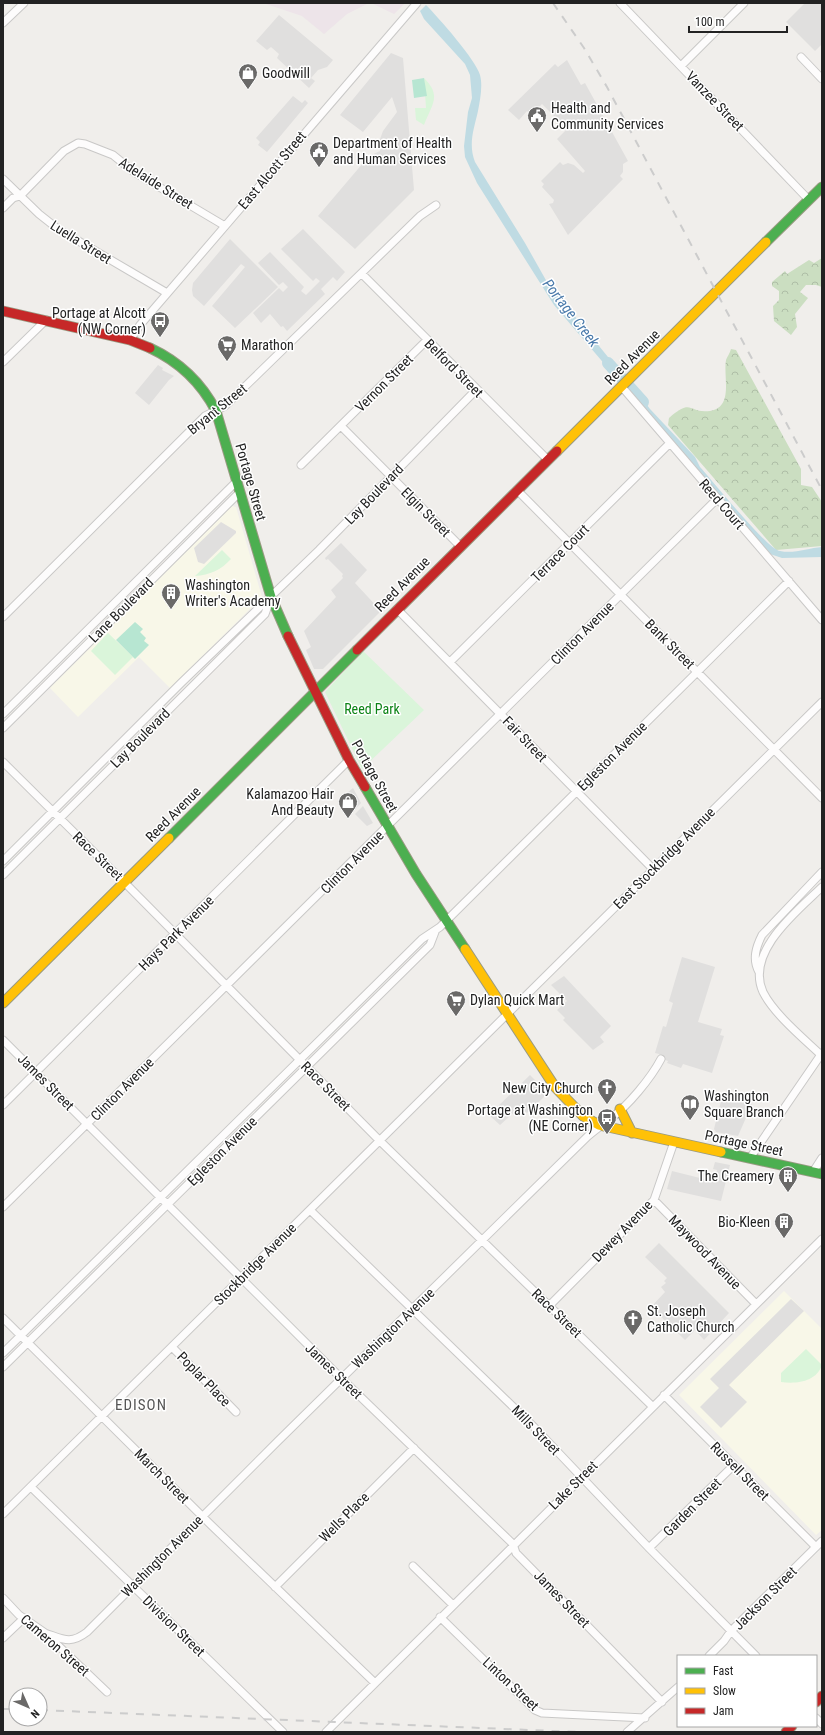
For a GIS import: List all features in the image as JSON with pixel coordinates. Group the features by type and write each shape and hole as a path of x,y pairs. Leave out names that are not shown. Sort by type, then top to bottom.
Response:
{"main road":[{"name":"Reed Avenue","path":"3,1003 822,187"},
{"name":"Portage Street","path":"3,311 130,340 167,356 188,372 206,393 216,411 239,494 271,597 314,692 349,760 416,874 557,1090 583,1116 599,1126 822,1174"},
{"path":"620,1109 624,1120 632,1133"}],"street":[{"path":"3,23 24,3"},
{"name":"Vanzee Street","path":"620,3 809,200"},
{"path":"681,66 744,3"},
{"name":"East Alcott Street","path":"130,340 140,325 415,5"},
{"path":"801,58 822,79"},
{"name":"Adelaide Street","path":"20,196 64,151 78,143 85,144 113,155 134,172 226,226"},
{"name":"Luella Street","path":"3,179 58,229 168,293"},
{"path":"3,208 13,198 20,196"},
{"name":"Bryant Street","path":"3,618 205,416 225,406 420,216 436,205"},
{"name":"Belford Street","path":"362,274 476,390 548,460"},
{"path":"3,362 46,320"},
{"name":"Vernon Street","path":"301,465 427,340"},
{"name":"Reed Court","path":"624,384 670,443 822,620"},
{"name":"Lay Boulevard","path":"3,861 191,672 260,605 271,597 476,390"},
{"name":"Elgin Street","path":"341,426 460,546"},
{"name":"Terrace Court","path":"450,662 670,443"},
{"name":"Lane Boulevard","path":"3,714 236,482"},
{"name":"Bank Street","path":"517,490 822,798"},
{"name":"Lane Boulevard","path":"3,728 239,494"},
{"name":"Clinton Avenue","path":"3,1207 388,827 717,499"},
{"name":"Egleston Avenue","path":"3,1353 422,939 435,932 789,581"},
{"path":"130,588 137,594"},
{"name":"Lay Boulevard","path":"3,875 265,614 271,597"},
{"name":"Fair Street","path":"397,609 653,869"},
{"path":"56,661 63,668"},
{"path":"191,672 198,680"},
{"name":"East Stockbridge Avenue","path":"507,1015 822,702"},
{"path":"120,743 128,751"},
{"name":"Hays Park Avenue","path":"3,1105 349,760"},
{"name":"Race Street","path":"3,762 59,819 125,882 380,1140 652,1406"},
{"path":"750,1158 821,1054 769,1001 760,983 759,972 755,959 757,947 762,935 822,872"},
{"path":"759,972 765,952 775,934 822,887"},
{"name":"Egleston Avenue","path":"3,1367 430,945 435,932"},
{"path":"370,990 377,997"},
{"name":"Stockbridge Avenue","path":"3,1514 507,1015"},
{"name":"James Street","path":"3,1040 342,1378 514,1544 517,1554 662,1702"},
{"name":"Washington Avenue","path":"45,1633 65,1640 79,1638 482,1240 599,1126 611,1118 650,1078 661,1059"},
{"path":"229,1129 236,1136"},
{"name":"Dewey Avenue","path":"549,1306 654,1200 674,1142"},
{"path":"813,1172 822,1158"},
{"name":"Maywood Avenue","path":"654,1200 756,1304"},
{"name":"Mills Street","path":"310,1210 534,1427 649,1548 755,1655"},
{"name":"Lake Street","path":"326,1732 652,1406 822,1239"},
{"path":"90,1266 98,1274"},
{"name":"March Street","path":"3,1318 202,1516 375,1683"},
{"name":"Poplar Place","path":"172,1347 236,1412"},
{"name":"Russell Street","path":"664,1395 816,1547"},
{"name":"Wells Place","path":"275,1587 414,1448"},
{"name":"Garden Street","path":"649,1548 734,1464"},
{"name":"Division Street","path":"31,1487 283,1732"},
{"name":"Jackson Street","path":"710,1655 724,1641 731,1631 822,1541"},
{"path":"413,1566 453,1605"},
{"name":"Cameron Street","path":"3,1598 24,1618 45,1633 107,1692"},
{"name":"Linton Street","path":"440,1617 535,1710 542,1713 645,1718"},
{"path":"3,1638 24,1618"},
{"path":"627,1732 645,1718 677,1688"}],"shaded area":[{"path":"263,3 369,3 347,14 324,34 302,16"},
{"path":"371,3 405,3 394,14"},
{"path":"805,3 822,3 822,44 815,51 786,22"},
{"path":"279,15 333,60 327,67 318,70 311,78 315,81 309,88 277,58 279,54 271,47 267,50 256,41"},
{"path":"391,53 403,58 414,190 355,249 318,216 369,156 380,151 379,142 383,131 397,112 392,97 363,132 340,115"},
{"path":"567,60 581,85 585,83 628,161 623,164 623,172 620,176 623,179 568,235 549,204 553,203 554,200 542,187 544,184 541,181 560,162 563,165 568,163 574,165 583,173 585,171 557,139 567,129 542,104 531,115 527,111 519,120 508,110 555,64 558,67"},
{"path":"293,96 302,103 305,100 308,103 267,152 258,145 260,142 256,138"},
{"path":"303,229 345,272 337,281 333,277 321,289 325,294 287,331 283,326 281,327 270,314 261,323 253,313 279,288 283,292 288,287 283,282 279,285 258,263 270,252 304,287 301,291 306,295 320,281 316,278 313,281 281,249"},
{"path":"230,239 278,287 235,328 212,306 245,267 241,264 204,306 193,296 192,290 193,283"},
{"path":"158,365 163,368 162,370 174,376 149,405 135,393"},
{"path":"232,506 236,507 262,597 170,688 139,657 78,717 50,688"},
{"path":"221,522 236,531 236,533 204,564 198,562 194,548"},
{"path":"341,543 367,570 355,583 381,611 323,669 314,669 306,650 311,647 304,631 336,597 331,590 343,578 343,574 328,559 326,560 325,558"},
{"path":"353,788 361,803 353,812 341,798"},
{"path":"363,806 373,823 367,826 355,814"},
{"path":"682,957 715,967 698,1022 722,1029 720,1035 724,1036 712,1073 683,1064 681,1068 667,1063 668,1061 659,1058 659,1054 655,1053 663,1026 666,1027 673,1003 669,1001"},
{"path":"564,976 611,1026 600,1037 604,1042 593,1050 563,1020 565,1018 557,1010 567,1001 551,985"},
{"path":"530,1075 541,1086 542,1093 545,1096 527,1113 520,1107 500,1125 489,1115"},
{"path":"729,1093 747,1098 746,1102 752,1104 738,1136 716,1132 714,1129 722,1097 726,1097"},
{"path":"715,1162 730,1165 721,1201 667,1189 672,1171 708,1180 709,1178 715,1180 717,1170 713,1169"},
{"path":"659,1243 729,1313 704,1340 695,1330 685,1340 651,1307 665,1292 661,1287 666,1283 664,1281 667,1278 645,1257"},
{"path":"784,1291 822,1329 822,1530 816,1535 679,1395"},
{"path":"791,1299 804,1311 729,1385 747,1402 721,1428 700,1407 719,1388 710,1379"}],"green space":[{"path":"424,78 433,90 434,100 424,125 416,120 415,108 426,108"},
{"path":"424,78 427,96 414,98 412,80"},
{"path":"822,258 822,287 816,285 806,285 800,292 808,298 795,314 797,327 791,335 774,321 773,306 779,300 779,291 772,286 772,282 785,271 787,274 809,260 814,263"},
{"path":"731,349 736,350 801,469 801,485 812,487 822,502 822,546 776,550 668,425 669,418 682,408 687,407 710,411 722,404 725,398 726,390 726,360"},
{"path":"222,550 231,559 227,563 215,571 195,576"},
{"path":"135,622 143,629 140,632 146,638 144,641 149,645 135,659 116,640"},
{"path":"108,633 133,657 115,675 91,651"},
{"name":"Reed Park","path":"363,651 424,710 362,769 325,692"},
{"path":"806,1349 822,1365 819,1371 805,1381 793,1383 781,1382 781,1373"}],"water":[{"path":"426,5 472,59 480,75 481,93 473,130 472,143 475,162 525,243 547,282 621,373 617,377 554,305 477,183 465,157 464,146 468,112 472,98 470,75 465,64 424,19 420,11"},
{"path":"635,389 650,409 695,457 700,467 764,539 773,547 785,552 822,547 822,557 782,558 770,554 630,393"}],"waterway":[{"name":"Portage Creek","path":"608,363 643,402"}],"railway":[{"path":"553,3 584,48 607,87 822,490"},
{"path":"3,1709 8,1709"},
{"path":"48,1710 579,1732"}],"traffic: fast":[{"path":"766,242 822,187"},
{"path":"150,348 171,360 189,374 204,391 216,411 271,597 288,636"},
{"path":"169,838 357,650"},
{"path":"365,787 416,874 465,949"},
{"path":"721,1152 822,1174"}],"traffic: slow":[{"path":"557,451 766,242"},
{"path":"3,1003 169,838"},
{"path":"465,949 555,1087 583,1116 599,1125 721,1152"},
{"path":"620,1109 632,1133"}],"traffic: jam":[{"path":"3,311 130,340 150,348"},
{"path":"357,650 557,451"},
{"path":"288,636 349,760 365,787"},
{"path":"817,1701 822,1696"},
{"path":"786,1732 791,1727"}],"place":[{"name":"Goodwill","path":"248,90"},
{"name":"Health and Community Services","path":"537,133"},
{"name":"Department of Health and Human Services","path":"319,168"},
{"name":"Portage at Alcott (NW Corner)","path":"160,338"},
{"name":"Marathon","path":"227,362"},
{"name":"Washington Writer's Academy","path":"171,610"},
{"name":"Kalamazoo Hair And Beauty","path":"348,819"},
{"name":"Dylan Quick Mart","path":"456,1017"},
{"name":"New City Church","path":"607,1105"},
{"name":"Washington Square Branch","path":"690,1121"},
{"name":"Portage at Washington (NE Corner)","path":"607,1135"},
{"name":"The Creamery","path":"788,1193"},
{"name":"Bio-Kleen","path":"784,1239"},
{"name":"St. Joseph Catholic Church","path":"633,1336"}],"district":[{"name":"EDISON","path":"141,1405"}]}
